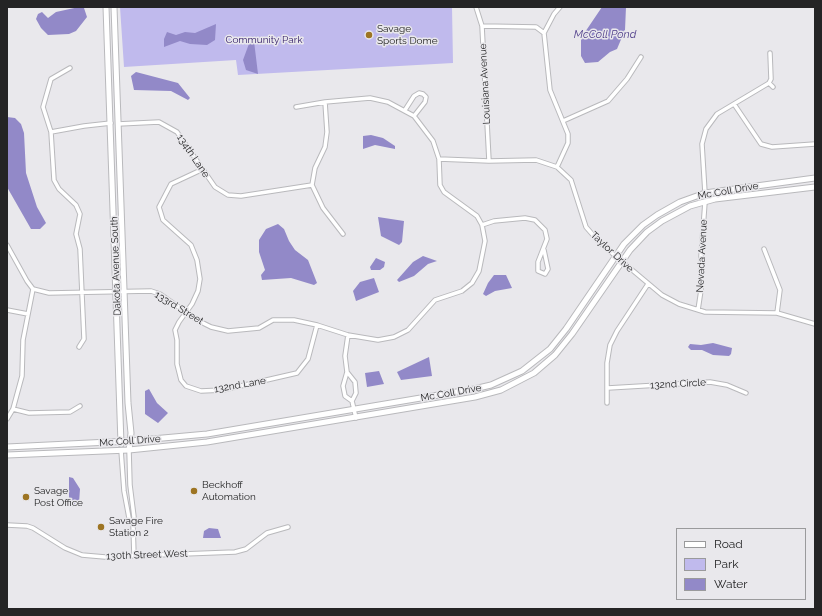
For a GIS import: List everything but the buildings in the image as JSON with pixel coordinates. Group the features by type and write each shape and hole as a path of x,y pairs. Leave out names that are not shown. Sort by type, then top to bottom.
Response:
{"main road":[{"name":"Dakota Avenue South","path":"106,7 117,292 120,450"},
{"name":"Dakota Avenue South","path":"114,7 130,441 129,450"},
{"name":"Mc Coll Drive","path":"7,447 120,442 241,429 478,388 499,382 522,371 543,355 559,339 615,256 636,231 657,214 680,202 705,193 815,178"},
{"name":"Mc Coll Drive","path":"7,455 129,450 213,441 356,418 484,395 501,390 525,378 548,362 567,342 621,262 635,244 662,221 690,206 705,202 815,186"}],"street":[{"name":"Louisiana Avenue","path":"476,7 482,26 489,161"},
{"path":"557,167 568,143 568,134 550,90 544,33 554,14 560,7"},
{"path":"482,26 536,27 544,33"},
{"path":"705,193 702,144 703,136 713,118 769,83 770,53"},
{"path":"563,121 608,101 627,79 641,57"},
{"path":"70,68 51,79 44,101 44,112 51,132 54,180 59,189 76,205 80,214 76,234 80,250 84,339 79,347"},
{"path":"769,83 773,87"},
{"path":"405,110 414,96 419,93 423,94 426,97 425,102 414,116"},
{"path":"296,106 370,98 388,102 405,110 414,116 434,141 439,159 439,178 444,192 477,216 482,225 494,220 525,218 536,220 545,230 547,239 544,250 538,262 538,271 545,274 548,269 544,250"},
{"path":"325,102 327,132 325,147 315,168 312,185 322,208 343,234"},
{"path":"734,104 761,144 772,147 815,144"},
{"name":"134th Lane","path":"118,124 159,122 177,132 215,188 228,195 241,196 312,185"},
{"path":"51,132 84,126 111,124"},
{"name":"Taylor Drive","path":"439,159 489,161 536,160 557,167 571,180 577,194 586,228 621,262 669,299 698,310 722,314 777,313 815,324"},
{"name":"132nd Lane","path":"202,170 171,184 159,207 163,220 191,245 197,260 200,279 198,291 175,330 177,340 178,372 181,380 186,386 201,391 223,390 297,373 308,360 317,325"},
{"name":"Nevada Avenue","path":"698,310 701,290 701,256 705,202"},
{"name":"133rd Street","path":"33,289 44,293 151,291 160,294 211,327 228,331 259,328 273,320 294,320 317,325 348,335 378,340 394,337 408,330 435,300 462,291 472,282 479,271 485,241 482,225"},
{"path":"7,245 33,289 23,340 22,376 12,409 7,419"},
{"path":"764,249 780,290 777,313"},
{"path":"607,403 608,388 606,363 610,345 617,330 648,284"},
{"path":"7,310 28,314"},
{"path":"348,335 345,356 347,372 343,386 345,396 352,401"},
{"path":"347,372 355,382 356,393 352,401 356,418"},
{"name":"132nd Circle","path":"608,388 710,382 727,385 746,393"},
{"path":"12,409 29,413 70,412 80,406"},
{"name":"Dakota Avenue South","path":"120,450 124,492 129,518 133,524"},
{"name":"Dakota Avenue South","path":"129,450 130,485 134,517 134,556"},
{"name":"130th Street West","path":"7,525 27,526 33,528 65,548 82,555 97,557 235,552 246,549 267,533 288,527"}],"green space":[{"name":"Community Park","path":"120,7 452,7 453,63 238,75 236,60 124,67"}],"water":[{"path":"79,7 84,8 87,17 76,31 69,34 48,35 41,28 36,19 38,14 42,12 48,18 56,12"},
{"name":"McColl Pond","path":"602,7 626,7 625,30 617,49 610,52 598,62 585,63 581,56 581,38"},
{"path":"216,24 215,40 207,45 190,44 180,41 164,47 164,39 167,32 176,35 185,32 195,33"},
{"path":"250,41 254,41 258,74 246,70 243,60"},
{"path":"136,72 178,83 190,98 188,100 171,91 134,90 131,76"},
{"path":"7,117 15,118 21,124 24,133 26,173 37,207 46,223 40,229 31,229 7,187"},
{"path":"371,135 383,138 395,146 395,149 375,145 363,149 363,136"},
{"path":"378,217 404,221 402,242 399,245 381,236"},
{"path":"278,224 284,229 295,250 308,260 317,283 314,285 291,278 262,280 261,275 265,270 259,252 259,240 266,229"},
{"path":"423,256 437,261 428,264 414,276 399,282 397,280 413,262"},
{"path":"376,258 385,262 384,267 380,270 371,270 370,267"},
{"path":"494,275 506,275 512,288 495,291 486,296 483,294"},
{"path":"374,278 379,292 356,301 353,291 360,282"},
{"path":"713,343 732,348 731,354 729,356 713,355 702,350 691,350 688,347 690,344 701,345"},
{"path":"429,357 432,376 401,380 397,372"},
{"path":"379,371 384,384 367,387 365,373"},
{"path":"149,389 157,403 168,413 158,423 145,414 145,391"},
{"path":"69,477 73,478 80,489 79,503 75,507 69,506"},
{"path":"209,528 218,529 221,538 203,538 204,531"}],"place":[{"name":"Savage Sports Dome","path":"369,35"},
{"name":"Beckhoff Automation","path":"194,491"},
{"name":"Savage Post Office","path":"26,497"},
{"name":"Savage Fire Station 2","path":"101,527"}]}
